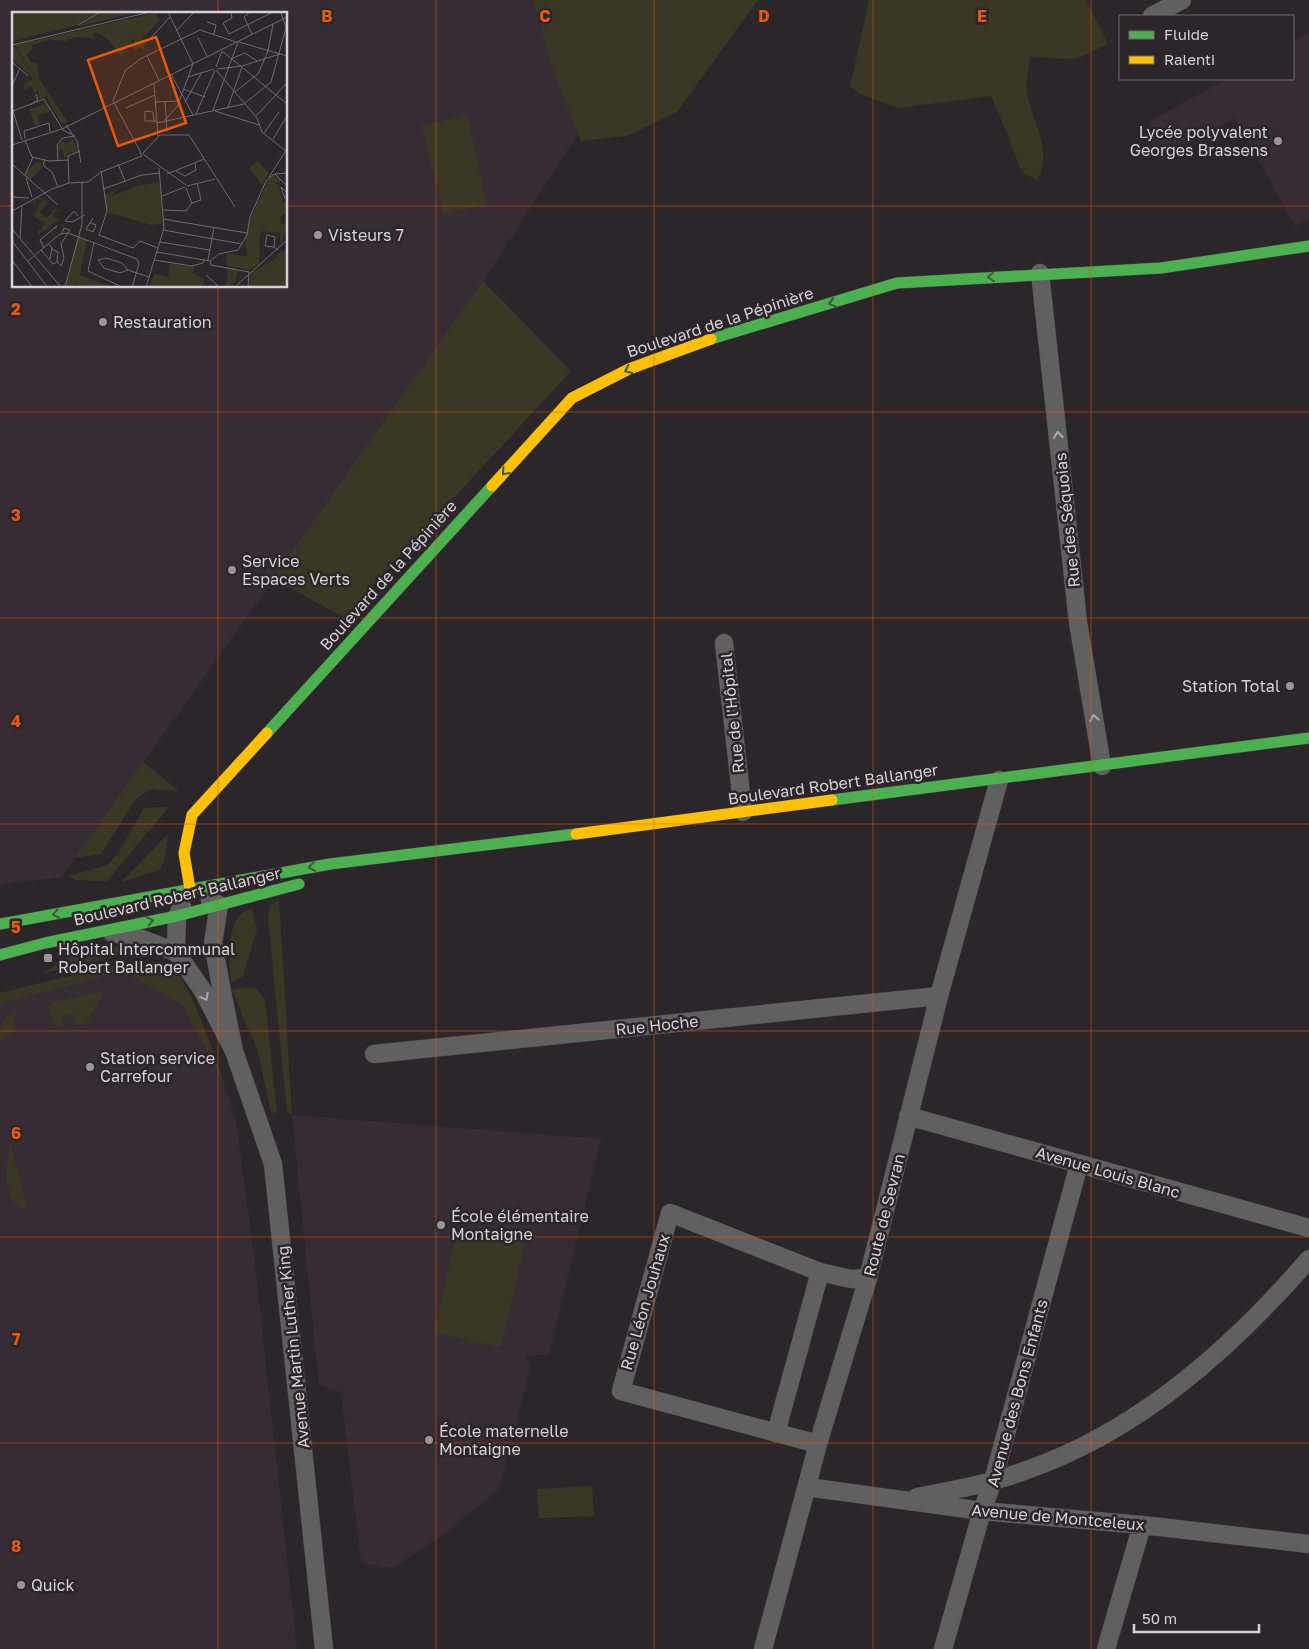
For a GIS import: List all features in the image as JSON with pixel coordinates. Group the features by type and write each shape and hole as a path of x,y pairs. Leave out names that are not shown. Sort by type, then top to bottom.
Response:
{"main road":[{"name":"Boulevard de la Pépinière","path":"190,889 184,853 192,815 572,398 629,368 693,345 897,283 1040,273 1161,268 1309,246"},
{"name":"Boulevard Robert Ballanger","path":"0,924 330,864 360,862 873,794 999,780 1309,738"},
{"name":"Boulevard Robert Ballanger","path":"0,955 102,931 178,916 319,878 360,862"}],"street":[{"path":"1154,15 1182,0"},
{"name":"Rue des Séquoias","path":"1040,273 1078,622 1102,766"},
{"name":"Rue de l'Hôpital","path":"724,643 743,812"},
{"name":"Route de Sevran","path":"763,1649 818,1444 868,1278 939,996 999,780"},
{"path":"102,931 139,938 176,952 178,916 190,889 219,905"},
{"name":"Avenue Martin Luther King","path":"219,905 214,943 234,1051 272,1164 324,1649"},
{"name":"Avenue Martin Luther King","path":"176,952 203,991 234,1051"},
{"name":"Rue Hoche","path":"374,1054 939,996"},
{"name":"Avenue Louis Blanc","path":"908,1116 1309,1228"},
{"name":"Avenue des Bons Enfants","path":"942,1649 982,1511 994,1481 1079,1164"},
{"name":"Rue Léon Jouhaux","path":"818,1444 621,1390 670,1213 820,1272 851,1279 868,1278"},
{"path":"906,1500 994,1481 1061,1456 1120,1426 1185,1381 1245,1330 1309,1260"},
{"path":"776,1433 820,1272"},
{"name":"Avenue de Montceleux","path":"807,1487 982,1511 1142,1525 1309,1544"},
{"path":"1106,1649 1142,1525"}],"shaded area":[{"path":"0,0 665,0 458,320 62,877 0,885"},
{"path":"534,0 758,0 677,112 627,136 581,141 551,65"},
{"path":"869,0 1086,0 1108,44 1076,59 1030,57 1027,93 1043,147 1042,169 1037,180 1021,171 991,96 898,108 862,95 850,87"},
{"name":"Lycée polyvalent Georges Brassens","path":"1309,33 1309,219 1295,226 1235,118 1155,160 1148,122 1225,80 1294,80 1294,41"},
{"path":"467,115 487,204 443,214 422,126"},
{"path":"483,281 571,371 344,617 273,579"},
{"path":"143,762 179,791 150,789 135,800 101,854 75,858"},
{"path":"169,807 107,881 75,880 69,876 108,865 119,852 144,808"},
{"path":"168,834 165,858 160,870 121,882"},
{"path":"279,899 292,1115 287,1112 268,918 270,906"},
{"path":"252,908 257,929 243,976 231,983 230,940 232,930 236,920"},
{"path":"120,947 138,951 44,973 80,948"},
{"path":"147,962 159,963 170,967 183,982 197,1010 225,1085 183,1005 131,975 109,975 7,1001 0,1005 0,993 110,966"},
{"path":"148,962 162,963 175,971 187,988 211,1045 236,1120 254,1255 297,1649 0,1649 0,993 110,966"},
{"path":"255,988 265,999 277,1113 271,1112 258,1052 232,990"},
{"path":"104,991 86,1024 76,1025 74,1014 63,1016 62,1027 55,1025 47,1006 58,1001"},
{"path":"20,1010 15,1015 14,1031 0,1040 2,1024 6,1018"},
{"name":"École élémentaire Montaigne","path":"292,1115 601,1139 549,1355 525,1356 530,1365 528,1378 499,1489 446,1533 393,1568 361,1563 341,1392 319,1386"},
{"path":"10,1143 27,1207 22,1209 15,1203 8,1187 7,1170"},
{"path":"458,1228 525,1244 501,1347 433,1332"},
{"path":"592,1486 594,1516 539,1518 537,1489"}],"traffic: fast":[{"path":"711,339 897,283 1161,268 1309,246"},
{"path":"267,733 492,486"},
{"path":"832,800 1309,738"},
{"path":"0,924 330,864 576,834"},
{"path":"0,955 45,943 177,916 299,884"}],"traffic: slow":[{"path":"492,486 572,398 629,369 711,339"},
{"path":"190,889 184,853 192,815 267,733"},
{"path":"576,834 832,800"}],"place":[{"name":"Lycée polyvalent Georges Brassens","path":"1278,141"},
{"name":"Visteurs 7","path":"318,235"},
{"name":"Restauration","path":"103,322"},
{"name":"Service Espaces Verts","path":"232,570"},
{"name":"Station Total","path":"1290,686"},
{"name":"Hôpital Intercommunal Robert Ballanger","path":"48,958"},
{"name":"Station service Carrefour","path":"90,1067"},
{"name":"École élémentaire Montaigne","path":"441,1225"},
{"name":"École maternelle Montaigne","path":"429,1440"},
{"name":"Quick","path":"21,1585"}]}
